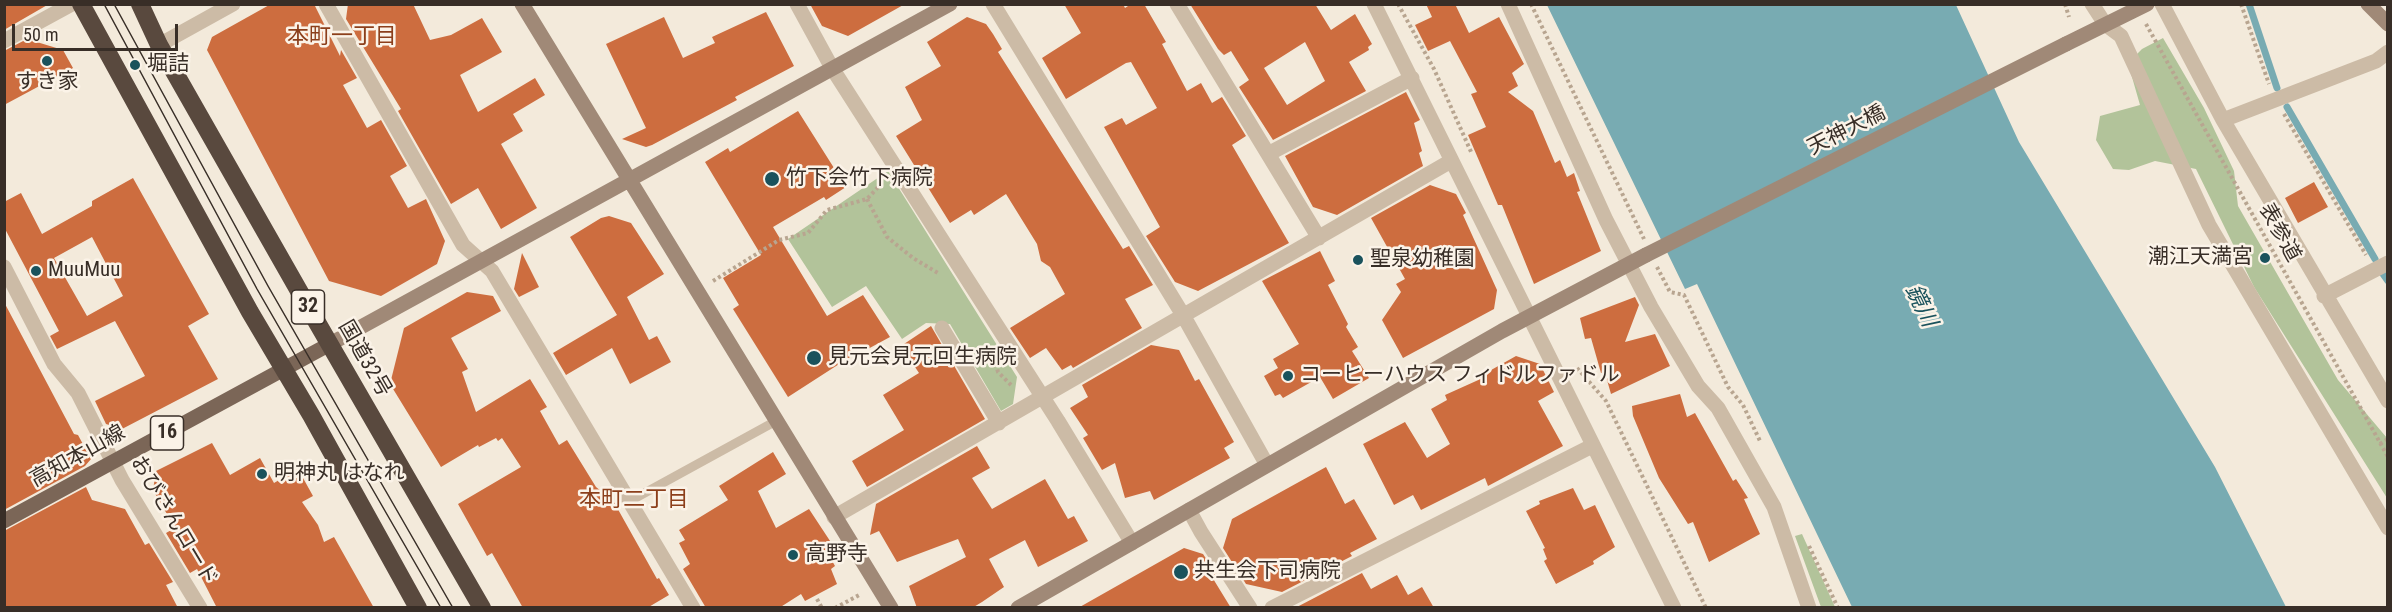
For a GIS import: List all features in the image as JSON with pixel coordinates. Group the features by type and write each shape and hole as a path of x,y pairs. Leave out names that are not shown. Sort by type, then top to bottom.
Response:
{"highway":[{"name":"32","path":"81,4 418,608"},
{"name":"国道32号","path":"140,4 159,45 482,608"}],"main road":[{"name":"高知本山線","path":"4,521 330,344"}],"street":[{"path":"4,41 72,4"},
{"path":"159,45 234,4"},
{"path":"326,4 463,245 492,271 693,608"},
{"path":"522,4 891,608"},
{"path":"797,4 832,68 1132,543"},
{"path":"330,344 478,260 950,4"},
{"path":"993,4 1183,315 1268,465"},
{"path":"1177,4 1319,238"},
{"path":"1374,4 1674,608"},
{"path":"1508,4 1606,220 1651,307 1698,386 1718,408 1774,507 1809,608"},
{"path":"2092,4 2105,24 2121,36 2209,225 2388,528"},
{"path":"2105,24 2108,4"},
{"name":"天神大橋","path":"1018,608 1529,317 2147,4"},
{"path":"2162,4 2223,120 2324,296 2388,401"},
{"path":"2368,4 2388,24"},
{"path":"2223,120 2376,61 2388,52"},
{"path":"1268,154 1412,78"},
{"path":"834,517 1043,399 1183,315 1450,161"},
{"path":"2324,296 2381,266"},
{"name":"おびさんロード","path":"4,267 54,364 78,393 113,462 200,608"},
{"path":"942,328 999,423"},
{"path":"1272,608 1592,446"},
{"path":"1189,510 1250,608"}],"lane":[{"path":"630,501 776,421"}],"path":[{"path":"1531,4 1650,255 1670,292 1684,295"},
{"path":"2065,4 2069,17"},
{"path":"2241,4 2260,66 2271,90"},
{"name":"表参道","path":"2145,23 2388,457"},
{"path":"2282,109 2381,266"},
{"path":"710,283 779,240 808,233 827,210 867,199 897,169"},
{"path":"867,199 887,237 913,258 938,273"},
{"path":"1576,366 1606,401 1706,608"},
{"path":"2380,444 2388,440"},
{"path":"835,608 867,591"},
{"path":"817,599 822,608"}],"green space":[{"path":"2163,38 2204,108 2234,171 2238,206 2338,380 2387,438 2387,498 2254,287 2196,169 2155,161 2129,170 2113,169 2096,140 2100,116 2140,105 2128,63 2142,49"},
{"path":"888,171 1017,377 1013,404 1001,411 950,324 926,323 902,339 866,286 832,307 788,239"},
{"path":"1802,534 1835,607 1821,607 1795,536"}],"water":[{"name":"鏡川","path":"1547,5 1956,5 2019,142 2215,467 2286,607 1852,607 1697,284 1685,289"}],"building":[{"path":"4,4 49,4 4,30"},
{"path":"271,4 314,4 340,56 341,50 357,78 343,85 367,128 381,120 407,166 390,176 408,208 426,199 445,241 437,264 381,296 329,281 207,50 212,37"},
{"path":"348,4 413,4 430,40 451,35 482,18 502,52 460,75 478,112 535,78 545,95 513,114 523,131 501,144 537,208 501,229 478,188 451,204 398,111 401,109 346,19"},
{"path":"810,4 905,4 848,36 822,26"},
{"path":"1064,4 1123,4 1125,8 1131,4 1144,4 1166,42 1162,44 1187,91 1201,83 1212,103 1222,97 1246,136 1232,145 1289,243 1198,291 1175,282 1146,236 1160,227 1104,127 1122,118 1126,125 1157,108 1131,62 1066,99 1042,58 1081,33"},
{"path":"1190,4 1315,4 1331,30 1355,14 1372,44 1368,47 1369,50 1349,62 1366,91 1273,140 1239,87 1249,80 1231,51 1224,55","holes":["1305,42 1325,81 1287,105 1264,68"]},
{"path":"1426,4 1455,4 1469,33 1499,17 1524,64 1512,73 1518,86 1508,92 1533,111 1555,163 1560,160 1567,177 1574,173 1580,191 1577,192 1601,251 1534,284 1502,205 1498,205 1468,135 1486,127 1471,94 1477,92 1450,41 1428,51 1415,25 1432,17"},
{"path":"766,12 794,66 735,97 737,100 652,145 646,147 622,139 646,128 606,44 664,17 683,58 715,43 712,37"},
{"path":"967,17 986,24 993,34 1002,49 998,52 1123,249 1129,246 1153,285 1125,299 1142,328 1073,368 1071,365 1062,370 1046,348 1030,358 1010,328 1065,294 1050,267 1041,261 1037,244 1006,194 974,215 971,210 950,223 896,136 922,120 905,87 941,66 927,42"},
{"path":"27,39 63,50 73,68 4,105 4,51"},
{"path":"1406,92 1420,120 1414,123 1422,151 1419,153 1423,166 1337,215 1313,207 1285,156"},
{"path":"798,111 846,187 826,200 824,197 773,227 827,316 863,295 890,337 866,350 864,348 788,397 733,309 739,305 723,278 761,255 705,162 728,148 730,152"},
{"path":"133,178 209,314 188,326 218,379 122,429 106,424 95,401 145,376 115,321 57,349 50,336 59,331 4,227 4,202 21,193 42,234 92,206 92,201","holes":["92,237 123,296 87,316 54,258"]},
{"path":"2314,182 2328,207 2298,223 2285,198"},
{"path":"1430,185 1456,194 1466,213 1463,215 1497,290 1494,309 1403,358 1382,320 1401,292 1396,284 1405,279 1371,218"},
{"path":"609,216 631,223 664,274 627,297 649,340 657,336 671,362 630,384 612,348 566,375 553,353 617,315 570,237 601,218"},
{"path":"1320,251 1335,281 1328,285 1348,324 1346,327 1358,347 1352,351 1369,378 1333,399 1320,377 1283,398 1280,394 1275,396 1264,376 1278,368 1273,359 1299,344 1262,281"},
{"path":"522,253 539,287 519,297 514,289"},
{"path":"467,292 493,296 501,311 451,338 468,369 462,372 476,412 530,379 547,407 540,411 559,445 567,440 596,487 601,491 606,488 657,579 659,578 669,595 647,608 523,608 492,553 487,556 458,504 521,467 502,438 498,441 496,438 479,447 478,445 441,467 390,384 404,328"},
{"path":"1635,297 1639,305 1625,342 1655,334 1670,366 1611,394 1605,373 1601,373 1591,338 1585,339 1580,318"},
{"path":"4,302 74,434 78,435 91,459 85,466 4,510"},
{"path":"931,326 985,419 867,487 852,461 904,430 883,395 919,373 901,346"},
{"path":"1151,345 1179,350 1195,381 1199,379 1234,442 1224,448 1230,458 1154,500 1150,491 1125,498 1115,463 1102,470 1083,438 1088,435 1070,408 1088,397 1082,385"},
{"path":"1516,356 1540,364 1554,392 1538,401 1563,446 1488,486 1485,478 1421,510 1413,495 1394,505 1363,444 1405,422 1427,458 1450,444 1431,409 1447,400 1445,395 1485,377 1484,374"},
{"path":"1680,394 1687,417 1695,413 1733,481 1736,479 1748,498 1744,499 1760,534 1709,562 1693,522 1688,524 1659,478 1633,416 1632,406"},
{"path":"212,443 230,475 260,458 274,483 298,469 313,496 302,502 318,525 324,542 334,537 374,608 217,608 197,569 190,573 166,533 175,528 153,490 156,471"},
{"path":"977,446 990,468 972,478 992,509 1045,479 1068,519 1074,516 1088,541 1038,567 1025,540 989,559 1004,587 982,602 972,608 917,608 909,586 966,557 958,539 897,562 879,531 870,535 876,504"},
{"path":"773,452 786,474 758,491 776,528 809,509 834,547 827,552 835,566 831,569 837,584 805,601 801,594 779,608 706,608 683,569 690,564 679,543 685,540 679,530 728,500 719,486"},
{"path":"1326,467 1345,504 1354,499 1377,539 1350,553 1352,556 1282,592 1246,584 1223,548 1232,519"},
{"path":"86,487 92,500 125,509 145,545 149,543 173,582 166,585 178,608 4,608 4,531"},
{"path":"1573,488 1584,510 1595,505 1615,547 1593,561 1594,564 1556,584 1544,561 1547,559 1543,549 1545,548 1526,511 1540,504 1539,501"},
{"path":"1184,548 1203,554 1219,578 1212,577 1231,608 1078,608"},
{"path":"1362,573 1371,589 1397,575 1408,595 1422,587 1434,608 1295,608"}],"waterway":[{"path":"2249,4 2277,88"},
{"path":"2287,107 2375,259"},
{"path":"2383,274 2388,281"}],"tram line":[{"path":"104,4 257,289 441,608"},
{"path":"114,4 268,286 453,608"}],"place":[{"name":"すき家","path":"47,61"},
{"name":"堀詰","path":"135,65"},
{"name":"竹下会竹下病院","path":"772,179"},
{"name":"潮江天満宮","path":"2265,258"},
{"name":"聖泉幼稚園","path":"1358,260"},
{"name":"MuuMuu","path":"36,271"},
{"name":"見元会見元回生病院","path":"814,358"},
{"name":"コーヒーハウス フィドルファドル","path":"1288,376"},
{"name":"明神丸 はなれ","path":"262,474"},
{"name":"高野寺","path":"793,555"},
{"name":"共生会下司病院","path":"1181,572"}],"district":[{"name":"本町一丁目","path":"342,37"},
{"name":"本町二丁目","path":"634,500"}]}
